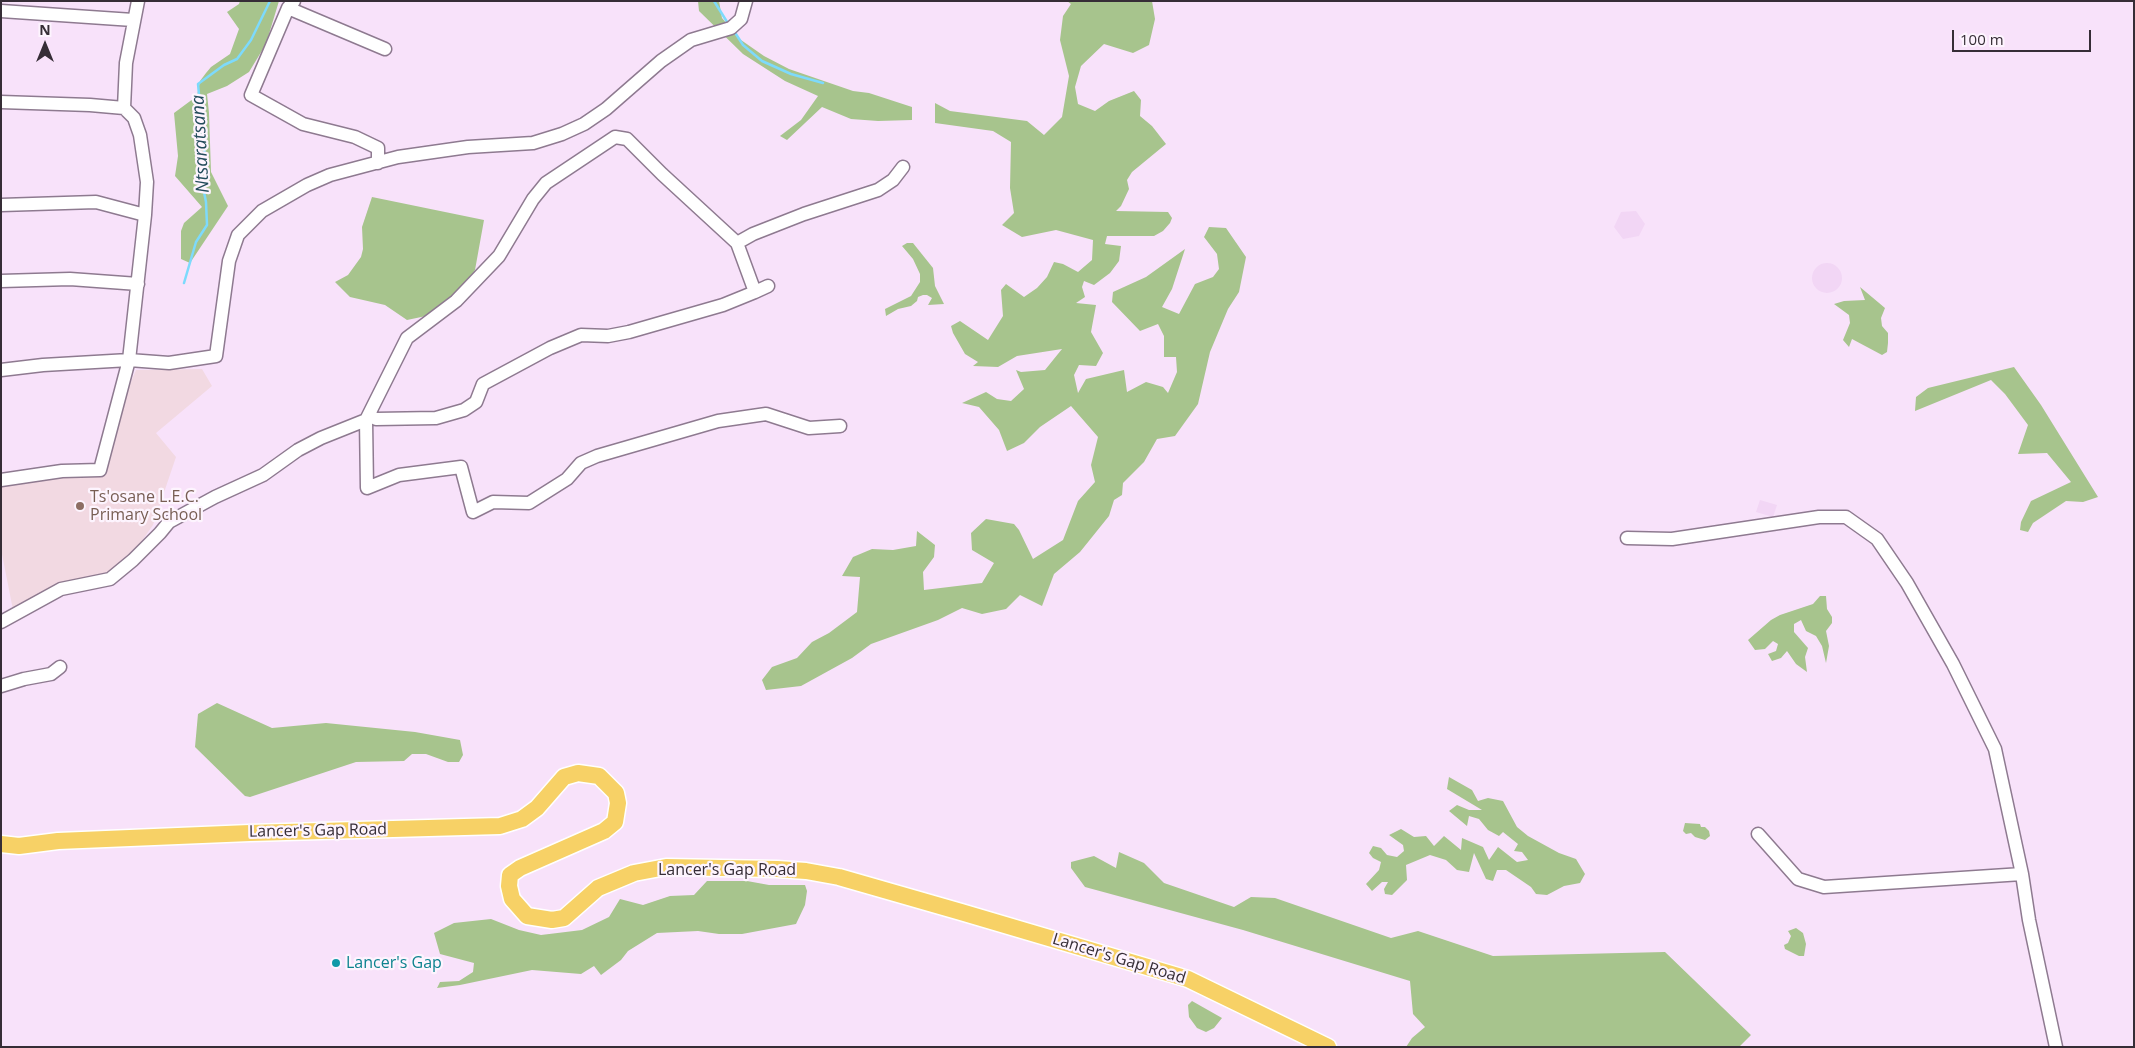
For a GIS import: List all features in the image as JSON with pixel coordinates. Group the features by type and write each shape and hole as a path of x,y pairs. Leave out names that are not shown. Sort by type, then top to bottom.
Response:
{"main road":[{"name":"Lancer's Gap Road","path":"1,844 19,846 58,841 250,833 500,826 522,818 537,808 564,777 578,773 599,776 616,793 618,803 615,822 604,831 520,868 510,875 509,886 512,899 527,916 552,920 564,918 598,888 634,873 666,867 806,871 839,877 914,898 1188,979 1328,1047"}],"street":[{"path":"124,108 126,64 138,1"},
{"path":"1,370 43,365 129,360 169,363 216,356 229,261 238,236 262,211 307,185 330,175 398,157 429,152 533,143 562,134 584,124 606,109 661,61 691,40 731,28 741,19 746,1"},
{"path":"378,163 378,148 355,137 303,124 250,95 291,5 385,49"},
{"path":"1,11 133,20"},
{"path":"1,102 124,108 134,118 140,135 147,182 129,360 100,470 62,471 1,480"},
{"path":"755,292 737,243 627,139 615,137 546,183 533,199 499,256 456,301 408,338 368,418 367,488 399,475 461,467 473,512 493,502 529,503 567,479 581,463 597,456 718,421 766,414 809,428 840,426"},
{"path":"737,243 753,234 804,214 878,190 893,180 902,167"},
{"path":"1,205 96,202 145,215"},
{"path":"1,281 70,279 138,284"},
{"path":"1,622 61,589 110,579 146,547 168,522 215,497 263,475 306,446 368,418 436,418 464,410 476,402 483,384 501,372 581,335 608,336 629,332 722,304 768,286"},
{"path":"1626,538 1672,539 1819,517 1846,517 1877,538 1906,583 1953,664 1995,749 2056,1047"},
{"path":"1,686 51,674 60,667"},
{"path":"1758,834 1798,878 1824,887 2022,874"}],"shaded area":[{"path":"1636,211 1645,224 1639,236 1623,239 1614,227 1621,212"},
{"path":"1827,263 1833,264 1841,272 1841,284 1833,292 1827,293 1821,292 1813,284 1812,278 1813,272 1821,264"},
{"name":"Ts'osane L.E.C. Primary School","path":"202,369 212,386 156,433 176,457 153,525 139,545 122,564 97,580 13,610 1,549 1,484 46,478 104,476 110,437 116,417 136,370"},
{"path":"1760,500 1777,505 1773,517 1756,512"}],"green space":[{"path":"240,1 279,1 266,44 249,72 227,86 207,94 211,172 228,206 190,263 181,259 181,231 184,223 202,207 175,176 178,156 174,113 197,96 200,81 206,73 211,67 230,54 239,29 227,12 239,4"},
{"path":"698,1 719,1 722,18 741,40 764,56 789,69 853,91 869,93 912,107 912,120 878,121 851,119 822,107 787,140 780,136 801,120 818,96 785,81 743,54 699,11"},
{"path":"1067,1 1152,1 1155,19 1149,45 1133,53 1104,44 1081,66 1075,87 1078,104 1095,111 1109,101 1134,91 1141,100 1140,116 1152,126 1166,144 1132,172 1127,180 1129,189 1121,206 1116,211 1168,212 1172,218 1163,231 1154,236 1107,236 1105,244 1121,246 1119,261 1110,273 1094,285 1084,281 1082,287 1085,297 1076,303 1096,305 1091,332 1103,353 1096,366 1079,365 1074,375 1078,393 1086,379 1124,370 1127,392 1146,382 1163,387 1168,393 1177,372 1176,357 1164,357 1164,336 1158,324 1140,331 1112,302 1113,292 1146,277 1185,249 1172,289 1162,307 1179,314 1195,284 1213,277 1219,269 1217,254 1204,237 1209,227 1226,228 1246,257 1239,292 1228,309 1210,352 1198,404 1175,436 1157,439 1144,462 1123,483 1122,495 1114,500 1109,516 1080,552 1054,574 1042,606 1020,595 1006,609 982,614 962,608 938,620 871,644 852,658 801,686 766,690 762,680 772,667 797,658 812,642 829,633 857,612 860,577 842,576 853,557 872,549 893,550 916,546 917,531 935,545 934,557 923,572 924,590 982,583 994,563 972,550 971,533 986,519 1014,524 1019,530 1033,559 1063,540 1078,501 1095,482 1091,465 1098,437 1071,406 1040,427 1024,443 1007,451 999,430 979,407 962,403 986,392 997,399 1011,401 1024,389 1016,370 1021,372 1045,370 1062,349 1017,356 998,367 973,366 978,362 965,354 951,326 960,321 988,340 1003,316 1001,290 1006,284 1024,297 1037,288 1047,277 1054,262 1063,264 1078,272 1092,260 1093,240 1056,230 1022,237 1002,225 1014,213 1010,188 1011,142 993,131 935,123 935,103 950,111 1027,121 1044,135 1062,117 1069,76 1060,40 1063,16 1071,4"},
{"path":"372,197 484,220 475,270 464,286 426,316 407,320 385,305 350,297 335,282 348,275 361,257 363,249 362,227"},
{"path":"907,243 913,243 933,268 935,286 944,304 928,305 932,298 923,295 918,297 917,301 911,306 898,309 886,316 885,309 911,296 920,282 920,274 913,259 902,246"},
{"path":"1860,287 1885,308 1881,318 1882,326 1888,333 1888,343 1887,352 1882,355 1852,339 1849,347 1843,340 1850,323 1849,315 1834,304 1844,301 1865,300"},
{"path":"2014,367 2041,405 2098,497 2083,502 2066,501 2033,523 2028,532 2020,530 2021,522 2031,501 2071,482 2047,453 2018,454 2028,425 2005,394 1991,380 1915,411 1916,397 1928,388"},
{"path":"1820,596 1826,596 1827,609 1832,617 1832,623 1826,631 1829,646 1826,663 1822,646 1816,636 1806,631 1801,620 1794,624 1794,632 1808,648 1805,657 1807,672 1796,664 1787,651 1781,658 1772,661 1768,654 1776,651 1778,644 1773,641 1765,649 1755,650 1748,640 1771,620 1813,604"},
{"path":"217,703 272,728 326,723 415,732 460,740 463,755 459,762 448,762 426,754 412,754 404,761 356,762 250,797 245,796 195,747 198,714"},
{"path":"1449,777 1472,790 1478,801 1488,798 1503,801 1517,827 1528,836 1559,853 1576,859 1585,874 1580,883 1564,886 1547,895 1536,894 1531,887 1506,870 1497,870 1493,881 1486,879 1474,853 1469,872 1457,870 1446,860 1430,855 1406,865 1407,880 1392,895 1385,894 1384,889 1388,882 1382,882 1372,891 1366,884 1379,870 1381,862 1373,858 1369,853 1373,846 1381,848 1387,855 1397,857 1404,851 1403,845 1389,835 1401,829 1414,837 1426,836 1434,846 1444,836 1461,850 1462,838 1483,847 1489,860 1498,847 1517,862 1528,860 1522,852 1514,851 1518,844 1503,832 1499,836 1488,830 1479,819 1469,816 1467,826 1449,811 1457,805 1469,810 1482,810 1447,789"},
{"path":"1685,823 1700,824 1701,827 1705,827 1709,831 1710,836 1705,840 1695,837 1691,833 1686,834 1683,831"},
{"path":"1119,852 1144,863 1164,883 1234,907 1251,897 1275,898 1391,938 1418,931 1493,956 1665,952 1751,1035 1739,1047 1406,1047 1412,1038 1425,1027 1413,1014 1410,981 1243,930 1085,887 1071,868 1071,862 1094,856 1116,868"},
{"path":"707,881 747,881 769,885 805,885 807,891 805,905 796,924 742,934 719,934 698,931 657,933 628,951 621,960 601,975 594,966 581,974 532,970 437,988 440,982 459,981 473,972 474,963 440,954 434,933 454,923 491,919 519,930 541,935 582,930 609,917 620,899 643,905 670,896 694,895"},
{"path":"1796,928 1803,933 1806,944 1804,956 1799,956 1785,949 1784,945 1788,943 1791,936 1788,931"},
{"path":"1192,1001 1222,1018 1214,1028 1206,1032 1197,1028 1189,1017 1188,1005"}],"waterway":[{"name":"Ntsaratsana","path":"184,283 196,242 207,225 206,202 200,172 205,157 198,84 224,65 237,59 251,40 270,1"},
{"path":"714,1 729,25"},
{"path":"734,31 743,45 762,61 791,74 823,83"}],"place":[{"name":"Ts'osane L.E.C. Primary School","path":"80,506"},
{"name":"Lancer's Gap","path":"336,963"}]}
